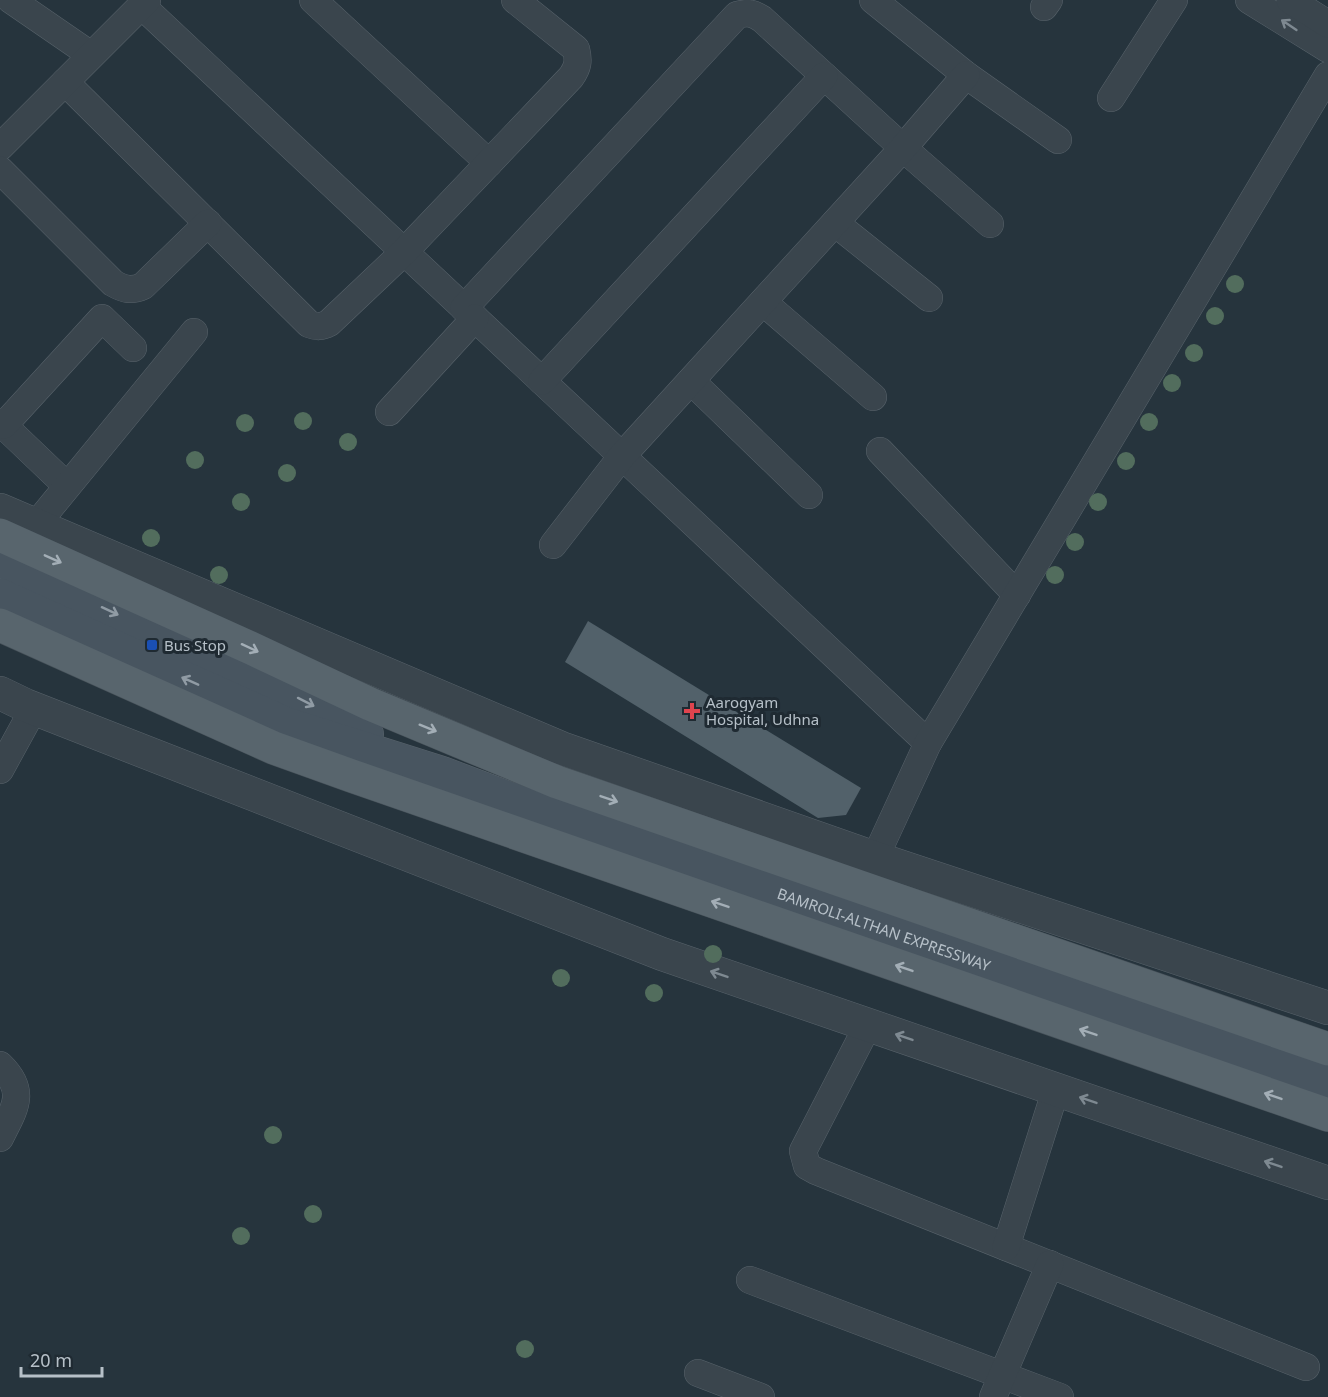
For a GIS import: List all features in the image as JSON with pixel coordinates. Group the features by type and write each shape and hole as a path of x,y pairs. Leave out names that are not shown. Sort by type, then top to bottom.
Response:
{"main road":[{"path":"0,535 253,649 370,705 558,782 1328,1049"},
{"path":"0,560 301,699 442,773"},
{"path":"0,595 287,724 442,773"},
{"path":"0,625 274,748 1328,1115"},
{"name":"BAMROLI-ALTHAN EXPRESSWAY","path":"442,773 546,812 1328,1083"}],"street":[{"path":"11,0 91,55"},
{"path":"313,0 489,163"},
{"path":"65,82 309,324 316,327 329,323 404,252 577,68 579,59 576,49 515,0"},
{"path":"873,0 966,75 1058,140"},
{"path":"1111,98 1174,0"},
{"path":"1249,0 1328,49"},
{"path":"1290,0 1328,24"},
{"path":"0,147 144,2 404,252 928,743"},
{"path":"389,412 469,313 737,15 746,12 762,20 990,224"},
{"path":"553,545 622,456 903,148 966,75"},
{"path":"875,858 928,743 1328,75"},
{"path":"542,381 824,76"},
{"path":"0,170 114,283 123,289 134,290 143,285 208,223"},
{"path":"835,223 928,298"},
{"path":"763,302 873,397"},
{"path":"67,486 2,424 102,318 133,348"},
{"path":"34,526 194,332"},
{"path":"691,381 809,495"},
{"path":"880,451 1017,595"},
{"path":"0,510 561,748 875,858 1328,1008"},
{"path":"0,693 662,954 1328,1183"},
{"path":"0,770 34,708"},
{"path":"868,1025 803,1151 803,1158 807,1166 1306,1367"},
{"path":"0,1065 10,1074 18,1092 13,1112 0,1138"},
{"path":"1006,1247 1056,1089"},
{"path":"998,1386 1050,1264"},
{"path":"750,1280 998,1386 1060,1397"},
{"path":"698,1373 761,1397"}],"building":[{"path":"588,621 861,788 846,815 818,818 565,662"}],"place":[{"name":"Bus Stop","path":"152,645"},
{"name":"Aarogyam Hospital, Udhna","path":"692,711"}]}
